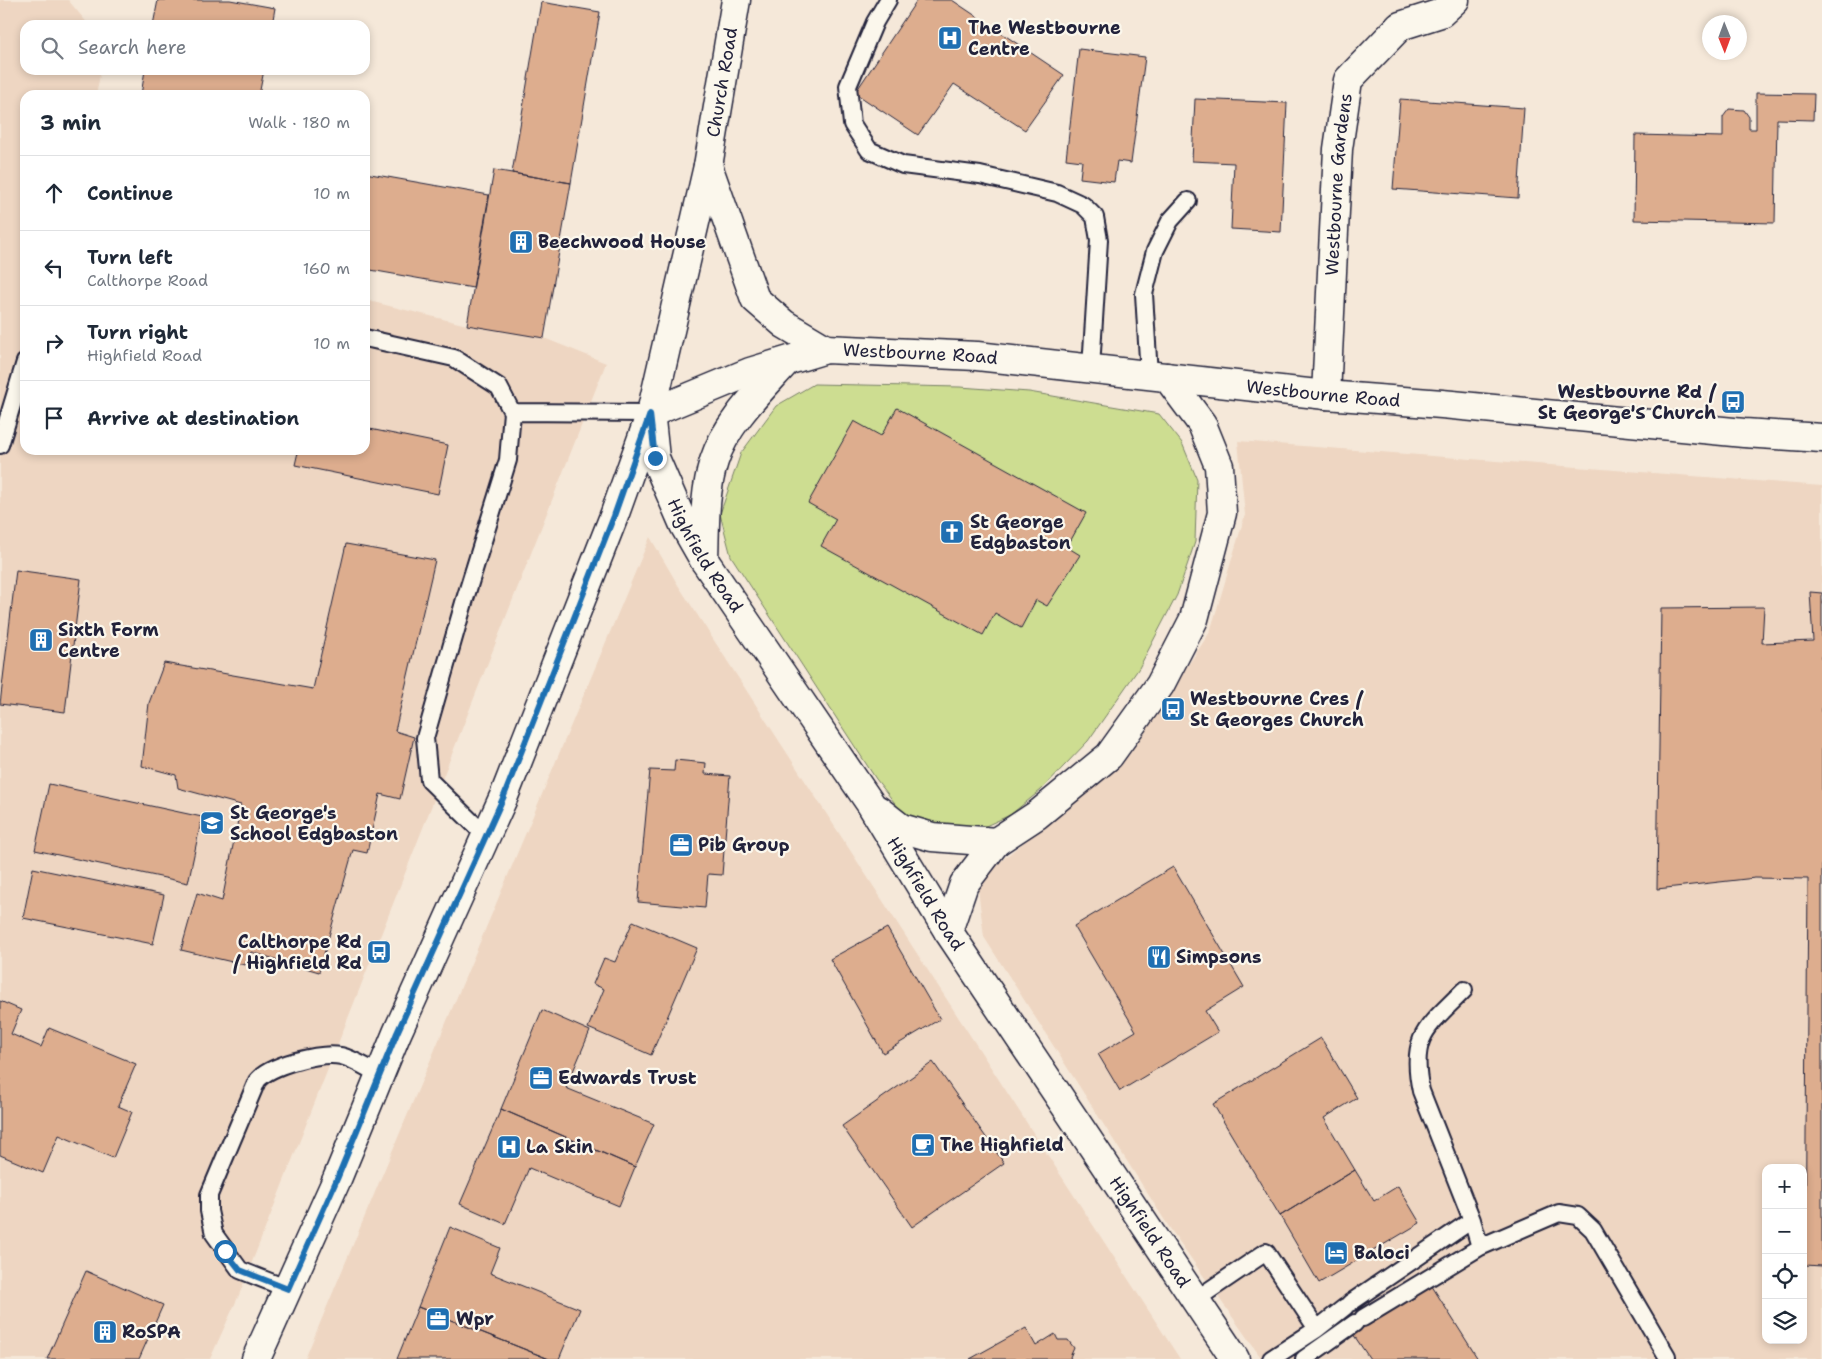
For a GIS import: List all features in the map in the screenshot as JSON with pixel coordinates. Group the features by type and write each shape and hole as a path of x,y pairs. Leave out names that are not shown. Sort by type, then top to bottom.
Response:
{"main road":[{"name":"Church Road","path":"650,414 708,166 736,0"},
{"name":"Westbourne Gardens","path":"1326,395 1338,149 1348,80 1400,26 1441,13 1455,0"},
{"path":"708,166 756,299 784,324 826,349"},
{"path":"256,1359 337,1179 380,1074 504,796 607,534 650,414 712,386 826,349"},
{"name":"Westbourne Road","path":"826,349 977,356 1326,395 1442,404 1744,433 1822,438"},
{"path":"704,560 706,498 714,460 729,431 749,403 786,362"},
{"path":"948,931 964,884 996,842 1037,815 1108,756 1160,685 1194,619 1222,513 1219,466 1202,424 1158,376"},
{"name":"Highfield Road","path":"650,414 655,458 684,524 704,560 870,804 948,931 1235,1359"},
{"path":"870,804 901,828 932,837 996,842"}],"lane":[{"path":"888,0 875,22 848,86 852,124 869,150 903,165 980,175 1058,193 1083,205 1095,217 1099,240 1091,368"},
{"path":"1158,376 1144,294 1155,251 1170,220 1188,201"},
{"path":"370,339 454,358 498,387 512,412 508,460 465,598 425,738 429,780 486,836"},
{"path":"0,445 20,379"},
{"path":"512,412 650,414"},
{"path":"1464,990 1425,1030 1417,1051 1417,1071 1422,1091 1472,1220 1480,1248"},
{"path":"288,1289 240,1270 214,1234 210,1224 209,1196 258,1081 269,1070 291,1063 328,1056 341,1056 380,1074"},
{"path":"1304,1359 1359,1320 1480,1248 1531,1223 1559,1213 1578,1216 1593,1230 1667,1356"},
{"path":"1272,1359 1347,1305 1472,1220"},
{"path":"1195,1300 1266,1252 1317,1328"}],"shaded area":[{"name":"St George's School Edgbaston","path":"0,0 68,0 85,20 20,20 20,75 100,75 97,90 20,90 20,455 370,455 370,301 467,325 544,338 606,363 239,1295 210,1359 0,1359"},
{"path":"1238,441 1822,486 1822,1359 1262,1359 1169,1227 984,937 977,881 1129,755 1210,632 1245,515"},
{"path":"650,537 678,585 1180,1359 305,1359"}],"green space":[{"path":"814,384 960,387 1029,392 1159,414 1182,443 1197,479 1195,542 1177,595 1139,668 1088,741 1041,790 1010,815 979,829 944,829 905,816 876,779 731,556 720,514 741,453 776,406"}],"building":[{"path":"158,0 230,0 275,8 273,20 154,20"},
{"name":"The Westbourne Centre","path":"917,0 952,0 1064,75 1025,130 954,84 918,135 855,93"},
{"name":"Beechwood House","path":"541,2 600,12 571,183 512,173"},
{"path":"1079,49 1145,57 1131,163 1117,161 1114,182 1080,178 1082,161 1066,159"},
{"path":"144,75 263,75 260,90 142,90"},
{"path":"1756,93 1814,94 1813,120 1777,119 1775,223 1634,220 1635,135 1723,137 1723,117 1729,109 1744,110 1749,117 1749,129 1756,129"},
{"path":"1195,99 1287,103 1281,232 1231,229 1234,163 1192,161"},
{"path":"1400,99 1524,108 1518,198 1393,189"},
{"name":"Beechwood House","path":"494,170 571,183 544,338 467,325"},
{"path":"370,174 489,195 473,288 370,270"},
{"name":"St George Edgbaston","path":"897,408 1086,513 1067,547 1080,555 1047,606 1036,600 1021,628 995,613 983,635 821,546 836,519 808,503 854,421 881,436"},
{"path":"370,429 448,445 438,494 295,465 297,455 370,455"},
{"path":"346,544 435,560 395,731 414,737 400,799 380,794 367,853 353,850 319,972 251,952 245,965 181,950 197,893 222,901 241,805 178,788 176,775 142,766 149,703 164,663 313,689"},
{"name":"Sixth Form Centre","path":"16,570 81,579 65,712 0,704"},
{"path":"1810,592 1822,593 1822,1266 1807,1265 1808,879 1755,878 1657,889 1661,608 1764,607 1762,643 1813,641"},
{"path":"675,760 706,763 705,774 730,776 722,875 708,874 705,908 638,902 650,770 674,771"},
{"path":"49,784 202,817 188,883 35,850"},
{"name":"Simpsons","path":"1173,867 1244,987 1205,1011 1218,1032 1120,1091 1098,1054 1136,1031 1074,926"},
{"path":"33,868 164,895 153,944 23,918"},
{"path":"633,921 697,948 651,1055 588,1028 604,989 593,984 604,958 615,962"},
{"path":"887,928 940,1019 883,1053 830,959"},
{"path":"0,1001 21,1010 11,1034 41,1047 49,1028 136,1064 118,1106 132,1112 113,1158 59,1135 43,1173 0,1155"},
{"path":"542,1010 590,1031 566,1088 654,1124 635,1167 501,1109"},
{"path":"1321,1038 1357,1098 1324,1118 1355,1170 1280,1216 1213,1104"},
{"name":"The Highfield","path":"933,1062 1004,1163 912,1227 842,1126"},
{"path":"501,1109 635,1167 619,1206 529,1168 505,1224 460,1204"},
{"name":"Baloci","path":"1355,1170 1374,1201 1398,1186 1420,1223 1319,1283 1280,1216"},
{"path":"450,1227 500,1248 490,1273 580,1309 559,1359 549,1359 418,1307"},
{"name":"RoSPA","path":"86,1271 163,1305 139,1359 47,1359"},
{"path":"1430,1283 1478,1359 1370,1359 1353,1334"},
{"path":"418,1307 549,1359 397,1359"},
{"path":"1026,1328 1036,1346 1055,1334 1058,1340 1068,1340 1074,1348 1071,1359 970,1359"}],"place":[{"name":"The Westbourne Centre","path":"950,38"},
{"name":"Beechwood House","path":"521,242"},
{"name":"Westbourne Rd / St George'S Church","path":"1733,402"},
{"name":"St George Edgbaston","path":"952,532"},
{"name":"Sixth Form Centre","path":"41,640"},
{"name":"Westbourne Cres / St Georges Church","path":"1173,709"},
{"name":"St George's School Edgbaston","path":"212,823"},
{"name":"Pib Group","path":"681,845"},
{"name":"Calthorpe Rd / Highfield Rd","path":"379,952"},
{"name":"Simpsons","path":"1159,957"},
{"name":"Edwards Trust","path":"541,1078"},
{"name":"The Highfield","path":"923,1145"},
{"name":"La Skin","path":"509,1147"},
{"name":"Baloci","path":"1336,1253"},
{"name":"Wpr","path":"438,1319"},
{"name":"RoSPA","path":"105,1332"}],"route":[{"path":"225,1251 240,1270 288,1289 337,1179 397,1033 504,796 614,516 650,414 655,458"}]}
